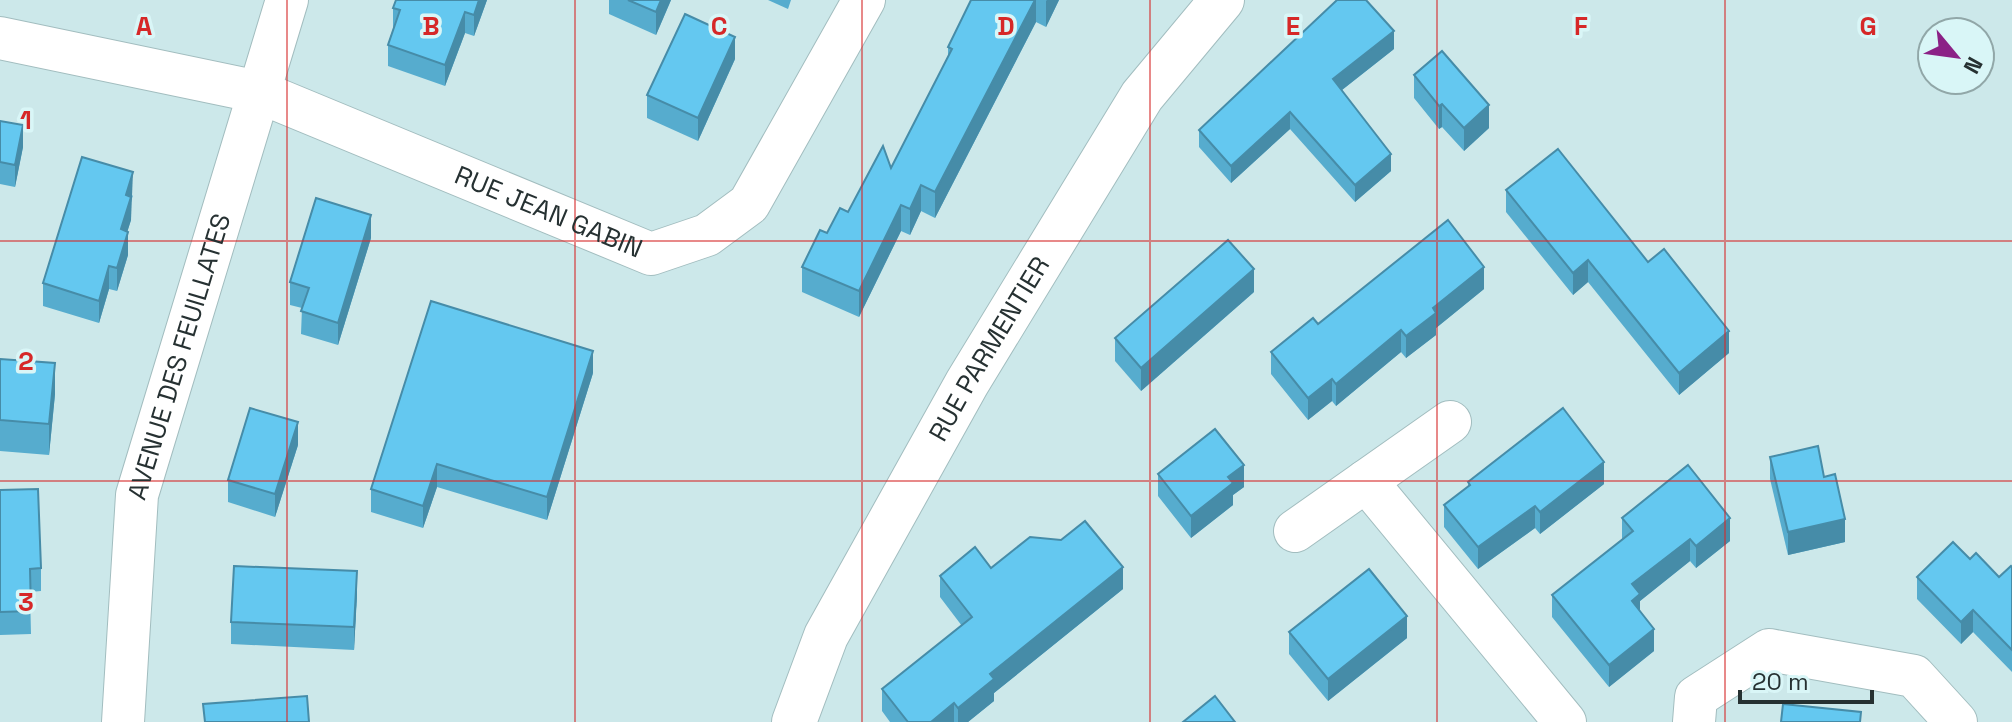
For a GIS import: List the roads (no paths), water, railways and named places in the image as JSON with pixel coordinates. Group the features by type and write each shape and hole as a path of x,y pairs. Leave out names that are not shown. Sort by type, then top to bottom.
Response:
{"street":[{"name":"AVENUE DES FEUILLATES","path":"123,722 137,495 287,0"},
{"name":"RUE JEAN GABIN","path":"0,38 259,92 651,254 707,235 749,204 864,0"},
{"name":"RUE PARMENTIER","path":"794,722 826,636 967,383 1142,96 1222,0"},
{"path":"1295,531 1450,422"},
{"path":"1366,481 1565,722"},
{"path":"1685,714 1769,650 1914,676 1956,722"}]}
